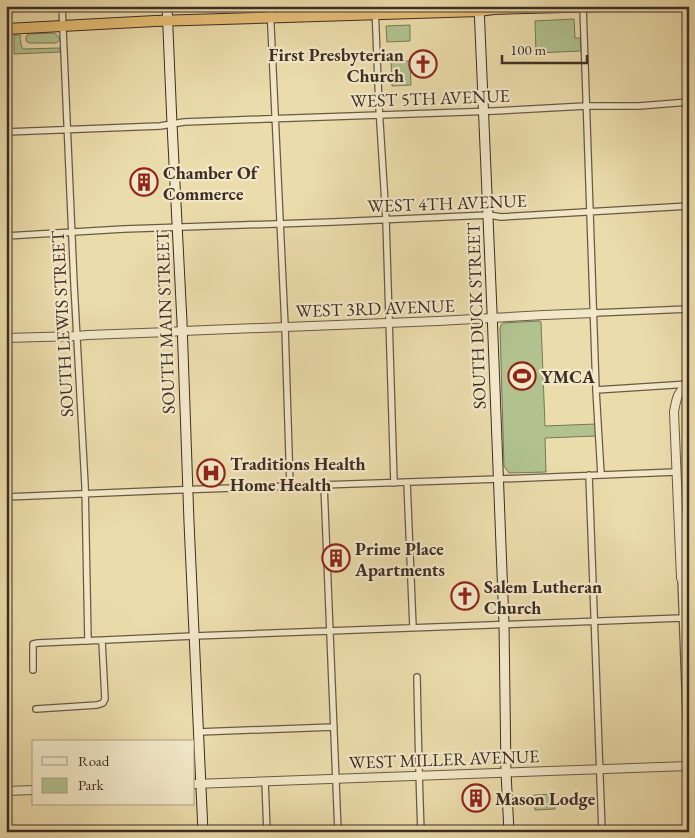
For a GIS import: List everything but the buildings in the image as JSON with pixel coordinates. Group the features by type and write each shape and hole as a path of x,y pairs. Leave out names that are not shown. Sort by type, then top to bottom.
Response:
{"highway":[{"path":"6,29 270,18 375,10 604,6"}],"main road":[{"name":"SOUTH MAIN STREET","path":"167,6 198,732 197,784 203,832"},
{"name":"SOUTH DUCK STREET","path":"479,9 499,479 509,832"}],"street":[{"name":"SOUTH LEWIS STREET","path":"62,6 85,494 88,641"},
{"path":"270,6 285,327 290,486"},
{"path":"687,6 689,57"},
{"path":"583,7 596,390 601,475"},
{"path":"375,10 386,220 394,483"},
{"name":"WEST 5TH AVENUE","path":"6,132 160,126 184,122 586,106 639,106 689,102"},
{"name":"WEST 4TH AVENUE","path":"6,236 124,229 488,215 501,217 689,206"},
{"name":"WEST 3RD AVENUE","path":"6,338 389,322 438,322 689,309"},
{"path":"596,390 689,385"},
{"path":"689,385 680,392 674,412 676,472 685,578 682,618 689,795"},
{"path":"6,497 676,472"},
{"path":"589,475 602,832"},
{"path":"407,482 413,628"},
{"path":"324,485 338,832"},
{"path":"33,670 33,644 194,636 682,618"},
{"path":"36,709 97,705 102,703 105,699 102,641"},
{"path":"416,677 421,832"},
{"path":"198,732 334,727"},
{"name":"WEST MILLER AVENUE","path":"197,784 688,766"},
{"path":"265,781 267,832"},
{"path":"6,791 32,790"}],"green space":[{"path":"574,19 575,38 580,38 581,51 536,53 535,21"},
{"path":"410,25 410,41 387,42 386,26"},
{"path":"54,33 60,40 56,43 29,43 26,41 28,34"},
{"path":"14,35 20,35 23,49 60,48 60,52 14,54"},
{"path":"391,61 410,61 411,85 392,86"},
{"name":"YMCA","path":"540,321 545,426 596,424 596,436 545,438 546,472 509,473 504,466 500,328 503,323"},
{"path":"554,794 555,809 535,810 534,795"}],"place":[{"name":"First Presbyterian Church","path":"423,64"},
{"name":"Chamber Of Commerce","path":"144,182"},
{"name":"YMCA","path":"522,376"},
{"name":"Traditions Health Home Health","path":"211,473"},
{"name":"Prime Place Apartments","path":"336,558"},
{"name":"Salem Lutheran Church","path":"465,596"},
{"name":"Mason Lodge","path":"476,798"}]}
